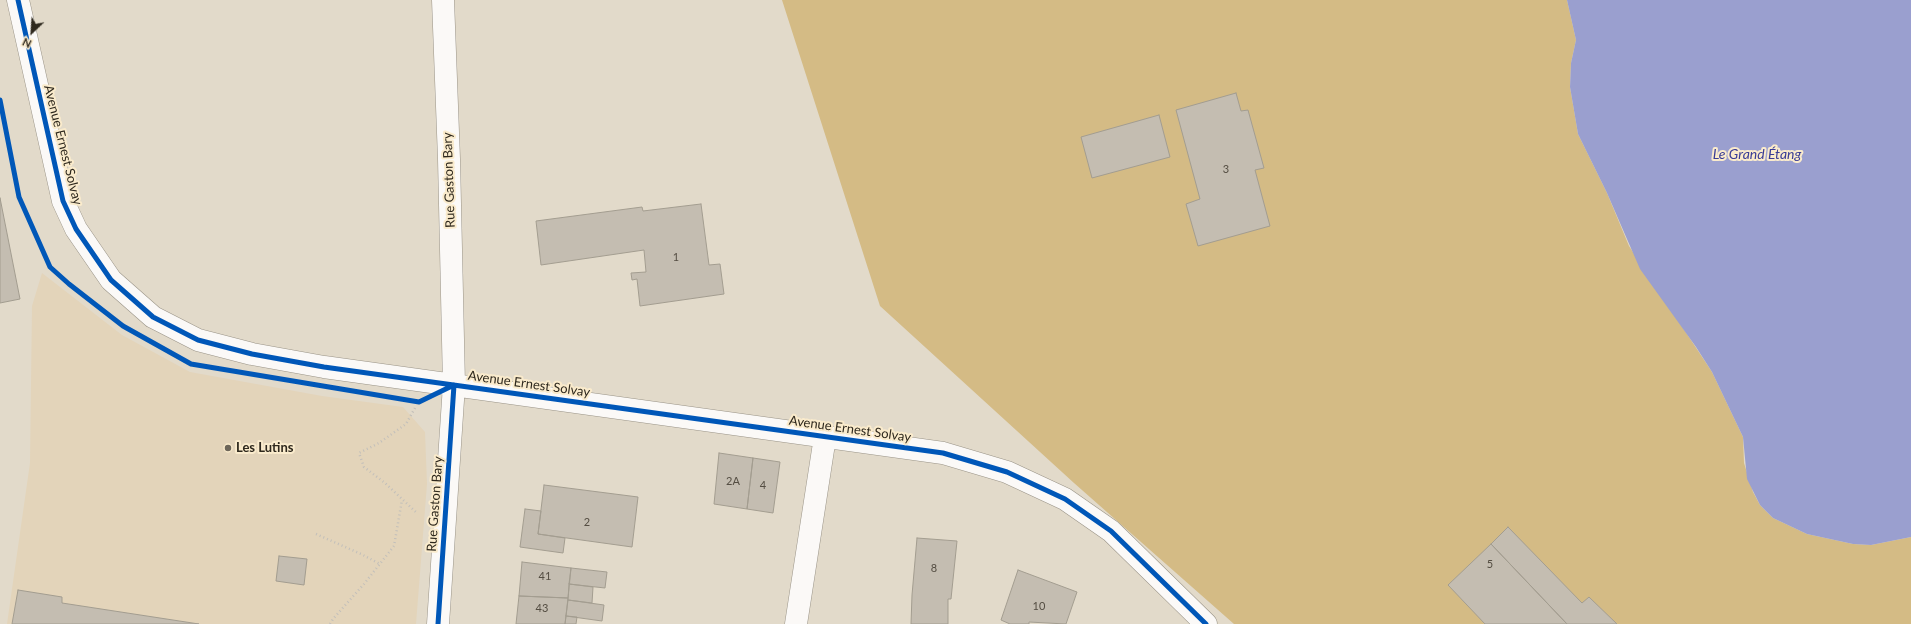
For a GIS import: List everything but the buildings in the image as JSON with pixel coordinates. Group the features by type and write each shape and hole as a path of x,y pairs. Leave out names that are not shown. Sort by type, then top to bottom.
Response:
{"street":[{"name":"Avenue Ernest Solvay","path":"18,0 63,201 76,229 111,280 153,317 198,340 252,354 324,367 943,453 1007,472 1065,499 1111,531 1206,624"},
{"name":"Rue Gaston Bary","path":"438,624 454,384 449,159 442,0"},
{"path":"796,624 825,437"}],"path":[{"path":"444,534 412,510 385,483 364,467 359,453 379,443 406,424 419,402 454,384"},
{"path":"330,624 394,546 402,500"},
{"path":"316,534 380,564"}],"shaded area":[{"path":"782,0 1567,0 1576,40 1571,63 1570,87 1578,134 1607,193 1629,246 1712,372 1743,437 1744,463 1753,492 1760,505 1773,518 1807,534 1853,544 1871,545 1911,537 1911,624 1234,624 1074,483 880,306"},
{"name":"Les Lutins","path":"42,273 122,335 190,372 322,396 403,407 425,432 427,484 416,624 7,624 30,463 32,306"}],"water":[{"name":"Le Grand Étang","path":"1567,0 1911,0 1911,537 1871,545 1853,544 1807,534 1773,518 1760,505 1747,479 1743,437 1712,372 1696,347 1640,269 1607,193 1578,134 1570,87 1571,63 1576,40"}],"cycle path":[{"path":"18,0 63,201 76,229 111,280 153,317 198,340 252,354 324,367 943,453 1007,472 1065,499 1111,531 1206,624"},
{"path":"0,100 19,197 50,267 69,284 123,326 191,364 419,402 454,385"},
{"path":"438,624 454,385"}],"place":[{"name":"Les Lutins","path":"228,448"}]}
